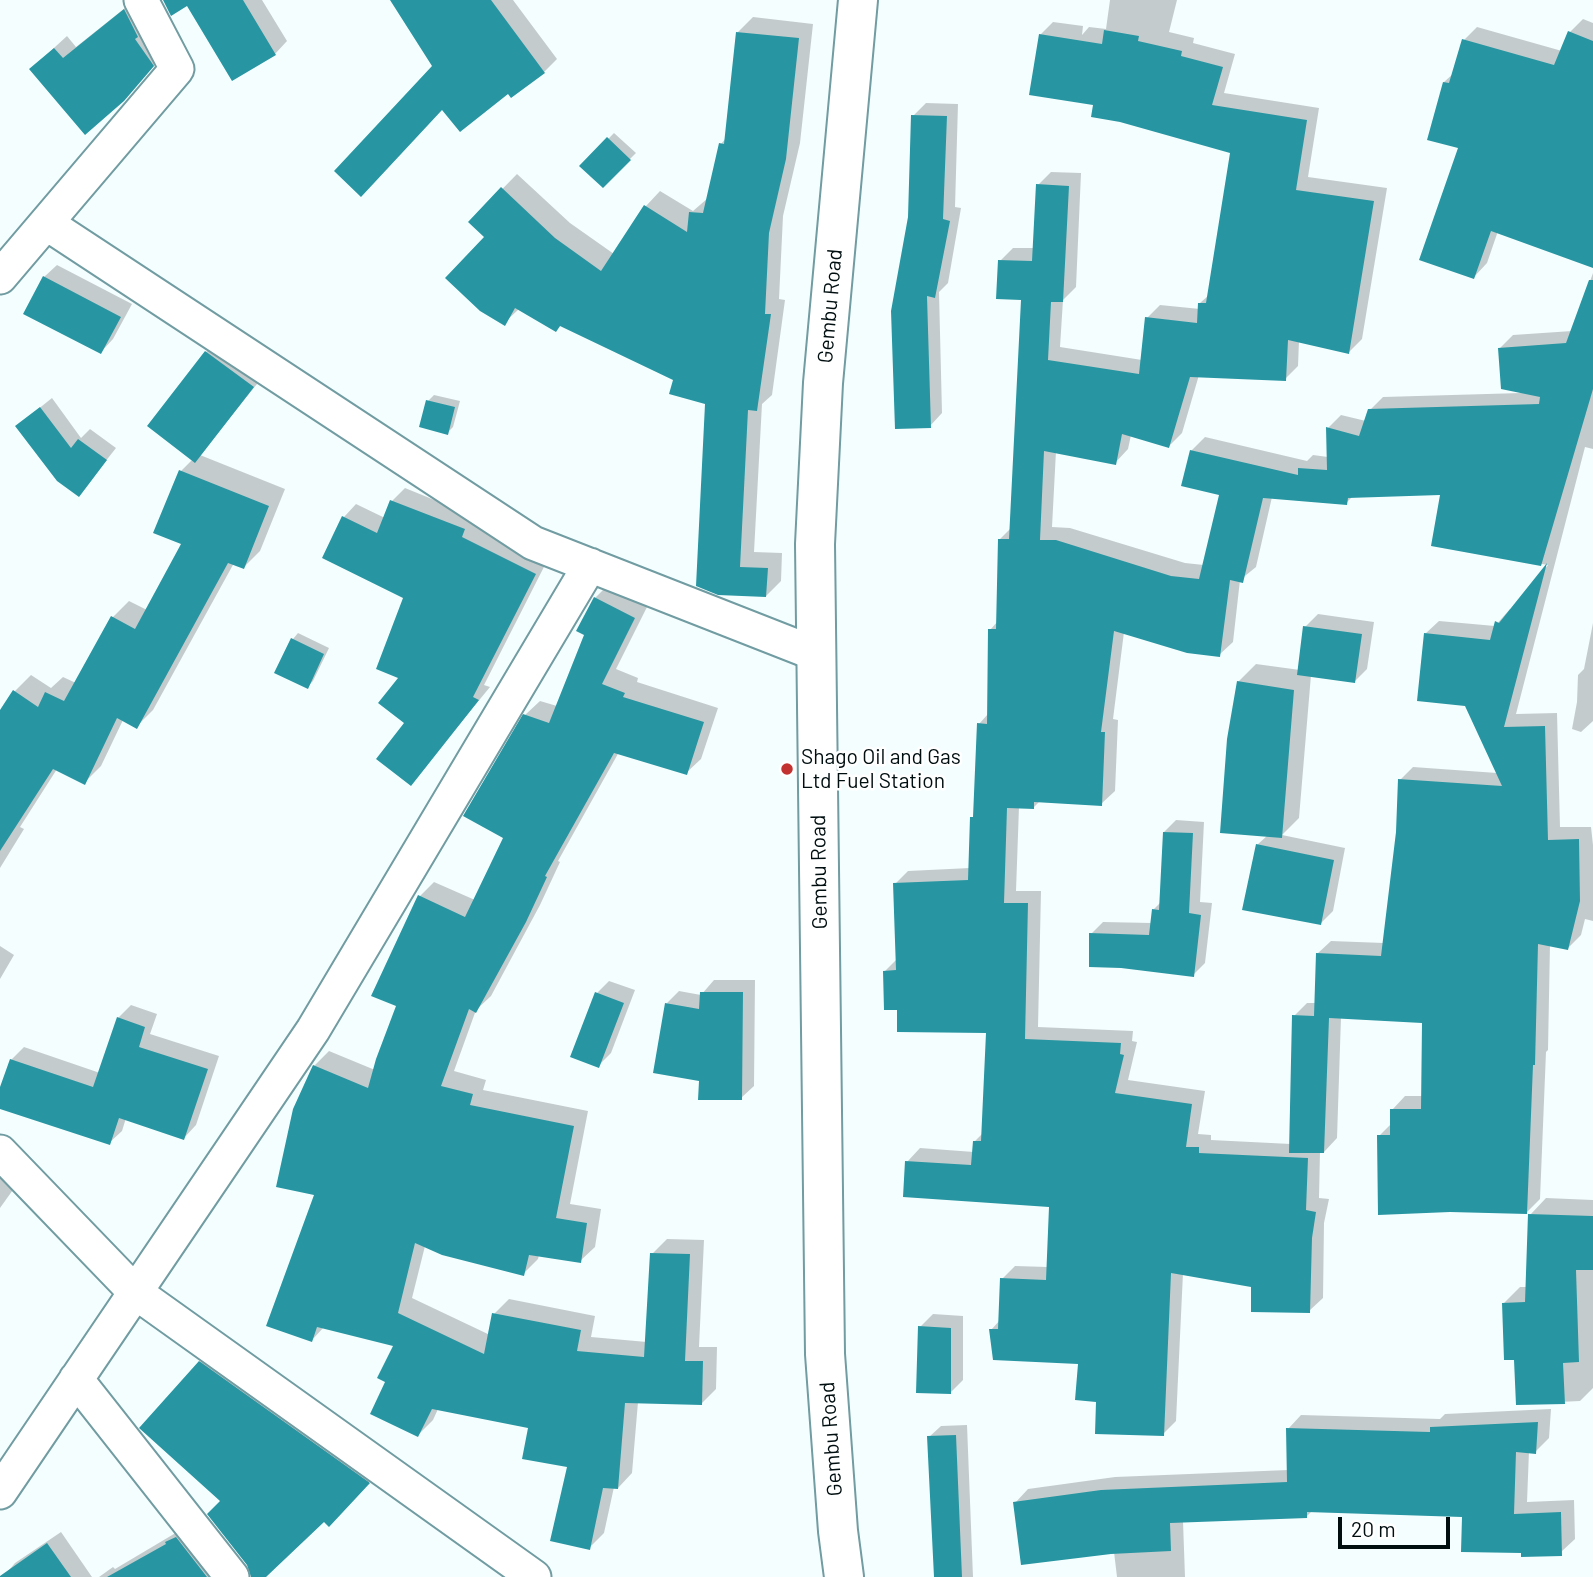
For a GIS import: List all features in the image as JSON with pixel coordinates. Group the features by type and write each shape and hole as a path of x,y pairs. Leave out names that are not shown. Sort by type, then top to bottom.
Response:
{"main road":[{"name":"Gembu Road","path":"844,1577 825,1354 815,544 822,383 858,0"}],"street":[{"path":"0,277 177,69 141,0"},
{"path":"46,223 533,543 816,654"},
{"path":"0,1492 313,1030 590,565"},
{"path":"0,1152 135,1292 534,1577"},
{"path":"76,1380 232,1577"}],"building":[{"path":"163,0 243,0 276,55 232,81 187,6 171,16"},
{"path":"390,0 491,0 545,73 511,98 508,94 460,132 442,110 361,197 334,171 432,66"},
{"path":"124,9 138,37 135,39 154,66 124,101 85,135 29,69 54,48 63,58"},
{"path":"1104,30 1139,36 1138,41 1182,51 1181,56 1223,67 1212,105 1307,120 1296,190 1374,201 1349,354 1288,340 1286,381 1190,377 1169,448 1122,434 1116,465 1044,451 1040,540 1056,540 1171,576 1199,579 1219,495 1181,486 1190,450 1298,475 1298,468 1327,470 1326,427 1359,436 1368,409 1539,404 1540,397 1501,389 1498,348 1566,343 1589,280 1593,280 1593,389 1541,566 1431,546 1440,495 1348,498 1347,505 1263,498 1243,583 1230,580 1220,657 1187,653 1114,631 1101,732 1105,732 1102,806 1034,802 1034,809 1007,808 1004,903 1028,903 1025,1039 1121,1043 1120,1054 1124,1055 1115,1093 1192,1104 1186,1147 1199,1147 1199,1153 1308,1158 1306,1210 1316,1212 1312,1238 1310,1313 1251,1312 1251,1287 1171,1273 1164,1436 1095,1434 1096,1402 1075,1400 1078,1364 993,1360 989,1329 998,1329 1000,1278 1046,1280 1049,1207 903,1197 905,1161 971,1165 973,1141 981,1141 986,1033 897,1032 897,1010 884,1010 883,971 896,970 893,883 968,880 977,723 987,724 988,629 996,629 998,539 1009,539 1021,300 996,299 998,260 1032,261 1036,184 1069,186 1063,302 1051,302 1048,360 1139,374 1145,317 1197,323 1198,303 1206,303 1230,153 1120,122 1091,117 1093,105 1029,95 1039,34 1102,44"},
{"path":"1568,31 1593,41 1593,268 1491,231 1474,279 1419,260 1458,148 1427,140 1443,82 1449,83 1462,39 1554,65"},
{"path":"736,32 799,38 786,159 769,233 765,314 771,314 757,411 748,410 740,567 768,568 766,597 718,595 696,586 705,404 669,394 673,380 560,326 556,332 515,308 505,326 480,311 445,278 484,237 468,222 501,187 555,238 601,271 644,205 687,232 689,212 703,213 719,143 724,144"},
{"path":"911,115 947,116 943,219 950,221 935,298 927,296 931,428 895,429 891,311 908,217"},
{"path":"607,137 631,160 603,188 579,166"},
{"path":"43,276 121,317 101,354 23,314"},
{"path":"205,351 254,387 195,463 147,426"},
{"path":"426,400 455,407 448,435 419,427"},
{"path":"40,407 71,448 78,439 107,460 79,497 57,481 15,426"},
{"path":"179,470 269,506 244,569 228,563 137,729 117,718 85,785 53,769 0,851 0,710 13,690 38,707 45,692 64,701 111,616 135,629 181,544 153,533"},
{"path":"390,500 465,529 462,537 536,574 473,697 479,700 411,786 376,759 404,723 378,703 398,678 376,669 403,598 322,558 342,516 377,533"},
{"path":"1547,563 1504,727 1545,726 1548,840 1579,839 1580,901 1568,950 1538,944 1527,1214 1450,1212 1378,1215 1377,1135 1390,1135 1390,1109 1421,1109 1422,1023 1329,1018 1324,1153 1289,1153 1292,1015 1314,1016 1316,953 1381,956 1396,832 1398,779 1502,786 1465,706 1417,701 1424,633 1490,640 1495,621 1499,623"},
{"path":"594,597 635,618 602,684 625,693 623,697 704,722 687,775 614,753 545,876 547,877 526,922 476,1013 469,1009 441,1086 473,1094 470,1105 574,1126 556,1218 587,1223 581,1263 529,1255 524,1276 442,1255 415,1243 398,1313 484,1354 492,1313 581,1330 577,1351 644,1357 650,1253 690,1254 685,1361 703,1361 702,1405 625,1403 618,1489 603,1488 590,1550 550,1541 567,1467 522,1459 528,1428 432,1409 418,1437 370,1414 385,1382 377,1378 393,1346 317,1327 312,1342 266,1326 314,1195 276,1187 293,1109 313,1065 368,1088 396,1006 371,996 418,895 465,917 503,838 463,816 523,714 549,723 584,635 576,631"},
{"path":"1303,626 1362,634 1355,683 1297,675"},
{"path":"291,638 324,654 308,689 274,673"},
{"path":"1237,681 1294,690 1282,838 1220,833 1227,739"},
{"path":"1163,832 1193,833 1189,913 1201,915 1194,977 1089,967 1089,933 1149,935 1152,909 1159,910"},
{"path":"1256,844 1334,860 1321,925 1242,910"},
{"path":"595,992 624,1003 599,1068 570,1057"},
{"path":"700,992 743,992 742,1100 698,1100 699,1081 653,1073 665,1003 699,1009"},
{"path":"117,1017 145,1027 139,1047 208,1069 184,1140 119,1118 110,1145 0,1109 0,1087 10,1059 93,1087"},
{"path":"1528,1214 1593,1216 1593,1270 1576,1270 1579,1362 1563,1363 1565,1404 1516,1405 1514,1360 1504,1360 1502,1303 1525,1302"},
{"path":"918,1326 951,1328 951,1394 916,1393"},
{"path":"199,1361 370,1483 329,1527 324,1522 266,1577 251,1577 247,1565 207,1514 220,1501 139,1428"},
{"path":"1538,1422 1536,1454 1516,1452 1514,1514 1561,1512 1562,1556 1521,1557 1521,1553 1461,1552 1462,1517 1307,1512 1307,1518 1170,1523 1171,1551 1111,1554 1021,1565 1013,1502 1101,1490 1287,1482 1286,1428 1430,1432 1430,1427"},
{"path":"956,1435 962,1577 934,1577 927,1436"},
{"path":"176,1537 207,1577 107,1577 166,1544 165,1542"},
{"path":"47,1543 71,1577 0,1577 0,1576"}],"place":[{"name":"Shago Oil and Gas Ltd Fuel Station","path":"787,769"}]}
